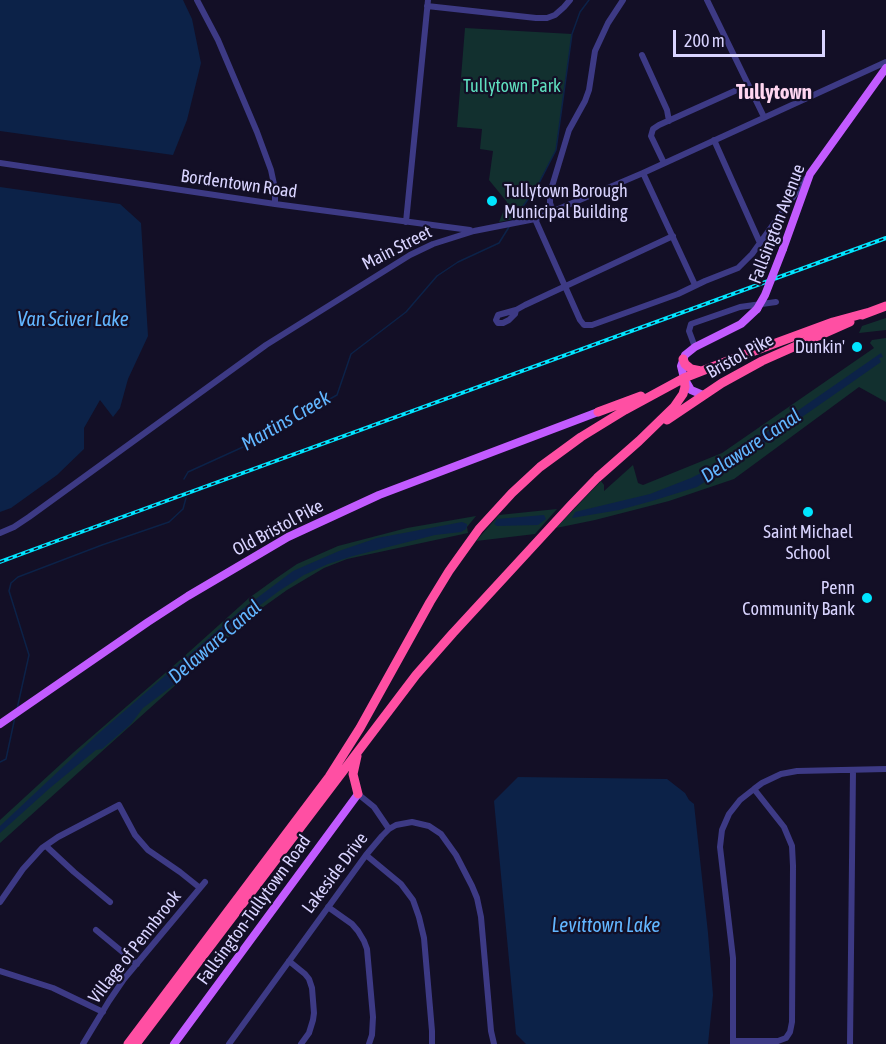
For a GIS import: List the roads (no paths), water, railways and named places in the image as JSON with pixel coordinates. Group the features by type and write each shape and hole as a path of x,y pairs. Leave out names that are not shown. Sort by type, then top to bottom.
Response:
{"highway":[{"name":"Bristol Pike","path":"672,385 704,370 833,322 886,306"},
{"name":"Bristol Pike","path":"639,441 674,414 742,372 866,313"},
{"path":"683,358 685,364 691,369 704,370"},
{"path":"136,1044 416,675 460,624 583,492 679,401 684,390 684,378"},
{"path":"597,411 672,385"},
{"path":"128,1044 329,777 360,728 440,585 479,529 512,493 553,457 596,428 672,385"},
{"path":"358,795 354,782 354,769 362,745"}],"main road":[{"name":"Fallsington Avenue","path":"683,358 695,347 746,321 757,309 765,295 810,174 886,68"},
{"path":"683,358 681,366 684,378 692,390 703,395"},
{"name":"Old Bristol Pike","path":"0,723 148,622 246,561 302,530 367,500 597,411"},
{"name":"Fallsington-Tullytown Road","path":"174,1044 358,795"}],"street":[{"path":"197,0 219,40 257,132 271,170 275,204"},
{"path":"406,222 427,3 547,18 555,15 570,0"},
{"path":"553,211 550,198 552,185 569,130 589,90 601,36 623,0"},
{"path":"707,0 764,117"},
{"path":"642,56 667,110 669,121"},
{"name":"Main Street","path":"0,533 29,517 284,333 410,255 433,244 474,231 535,219 886,62"},
{"path":"664,163 653,143 651,134 653,129 748,85"},
{"path":"714,140 760,243"},
{"name":"Bordentown Road","path":"0,164 474,231"},
{"path":"643,172 695,285"},
{"path":"535,219 565,287 583,324 587,326 678,294 738,268 760,243 810,174"},
{"path":"516,310 673,236"},
{"name":"Fallsington Avenue","path":"695,347 688,331 691,324 740,307 776,303"},
{"path":"754,789 784,827 792,846 792,1022 784,1039 764,1042 733,1042 733,958 721,860 721,838 725,821 733,807 754,789 773,777 788,772 886,769"},
{"path":"850,1044 853,770"},
{"path":"358,795 374,807 389,829"},
{"name":"Village of Pennbrook","path":"0,902 23,869 46,846 58,837 118,805 140,842 200,888 136,964 102,1012 83,1044"},
{"name":"Lakeside Drive","path":"229,1044 382,836 396,825 417,822 429,826 448,842 472,886 479,910 494,1044"},
{"path":"46,846 110,902"},
{"path":"366,855 401,884 416,908 424,938 432,1044"},
{"path":"200,888 205,882"},
{"path":"328,907 352,924 364,940 367,949 373,1017 369,1044"},
{"path":"96,930 136,964"},
{"path":"289,961 305,974 312,988 313,1020 309,1033 301,1044"},
{"path":"0,971 53,988 102,1012"}],"water":[{"path":"0,0 183,0 192,19 201,63 187,120 173,155 0,131"},
{"name":"Van Sciver Lake","path":"0,187 120,204 141,223 148,336 128,379 120,408 113,417 100,400 84,428 84,449 57,475 11,508 0,512"},
{"name":"Delaware Canal","path":"881,353 883,357 879,358 881,362 697,487 619,510 572,518 575,512 650,494 691,478 725,461"},
{"path":"544,515 546,519 538,525 497,526 494,524 497,519"},
{"name":"Delaware Canal","path":"462,522 467,526 461,532 435,535 328,564 304,575 279,591 201,655 183,678 143,708 131,724 50,788 0,833 0,826 99,733 241,610 293,571 377,538"},
{"name":"Levittown Lake","path":"518,777 667,779 685,793 694,804 713,995 708,1044 526,1044 516,1034 494,801"}],"waterway":[{"name":"Martins Creek","path":"513,220 537,187 556,150 572,34 580,12 589,0"},
{"name":"Martins Creek","path":"184,479 188,472 243,447 337,395 351,354 406,312 437,276 458,262 499,243 509,227"},
{"name":"Martins Creek","path":"17,709 29,655 9,591 11,583 18,577 169,522 183,509 186,498"},
{"name":"Martins Creek","path":"0,762 6,759 15,717"}],"railway":[{"path":"0,562 886,238"}],"place":[{"name":"Tullytown Borough Municipal Building","path":"492,201"},
{"name":"Dunkin'","path":"857,347"},
{"name":"Saint Michael School","path":"808,512"},
{"name":"Penn Community Bank","path":"867,598"}],"district":[{"name":"Tullytown","path":"774,92"}],"park label":[{"name":"Tullytown Park","path":"512,86"}]}
